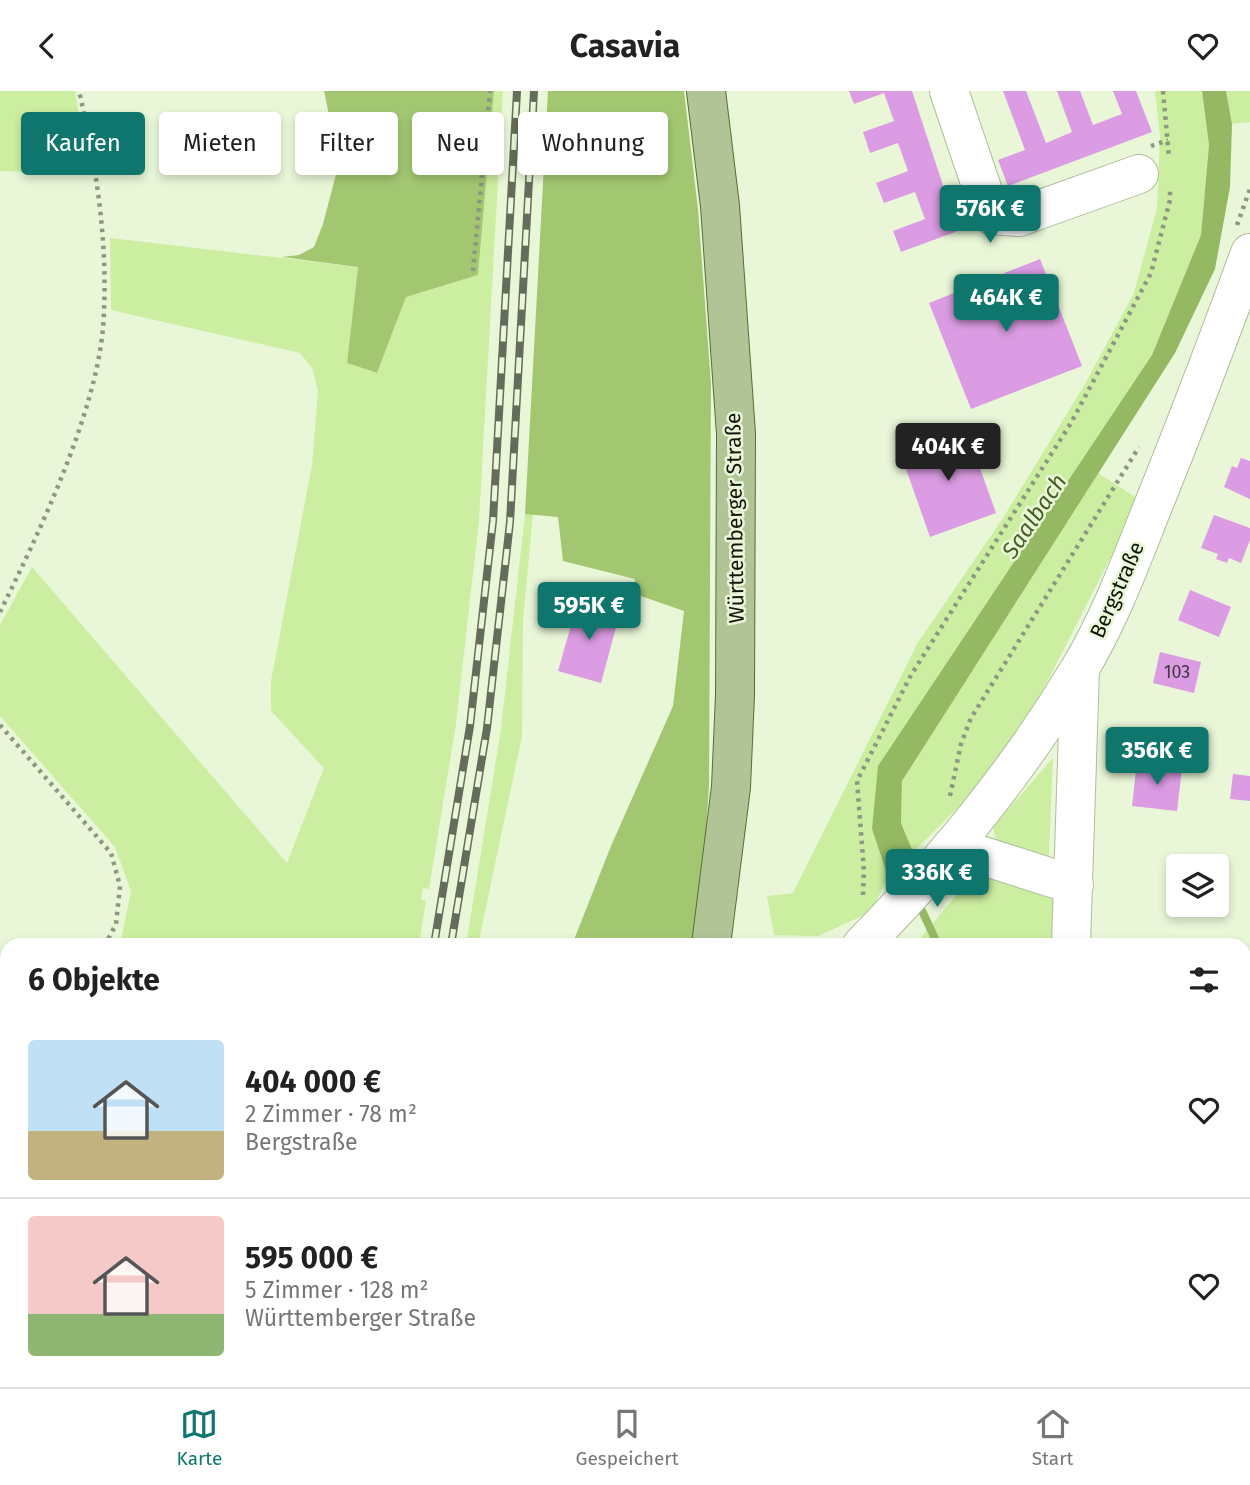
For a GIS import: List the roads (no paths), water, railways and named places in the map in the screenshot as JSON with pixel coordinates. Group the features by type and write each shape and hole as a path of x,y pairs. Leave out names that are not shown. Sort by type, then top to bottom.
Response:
{"main road":[{"name":"Württemberger Straße","path":"706,91 720,207 736,434 731,787 712,938"}],"street":[{"path":"949,91 991,215 1019,218 1159,171"},
{"name":"Bergstraße","path":"1071,938 1080,669 1114,604 1209,366 1243,241"},
{"path":"874,921 943,857 1024,755 1080,669"},
{"path":"943,857 1074,885"}],"waterway":[{"name":"Saalbach","path":"895,856 908,883"},
{"name":"Saalbach","path":"917,900 935,938"}],"railway":[{"path":"435,938 470,726 493,521 517,91"},
{"path":"452,938 487,728 510,522 534,91"}]}
